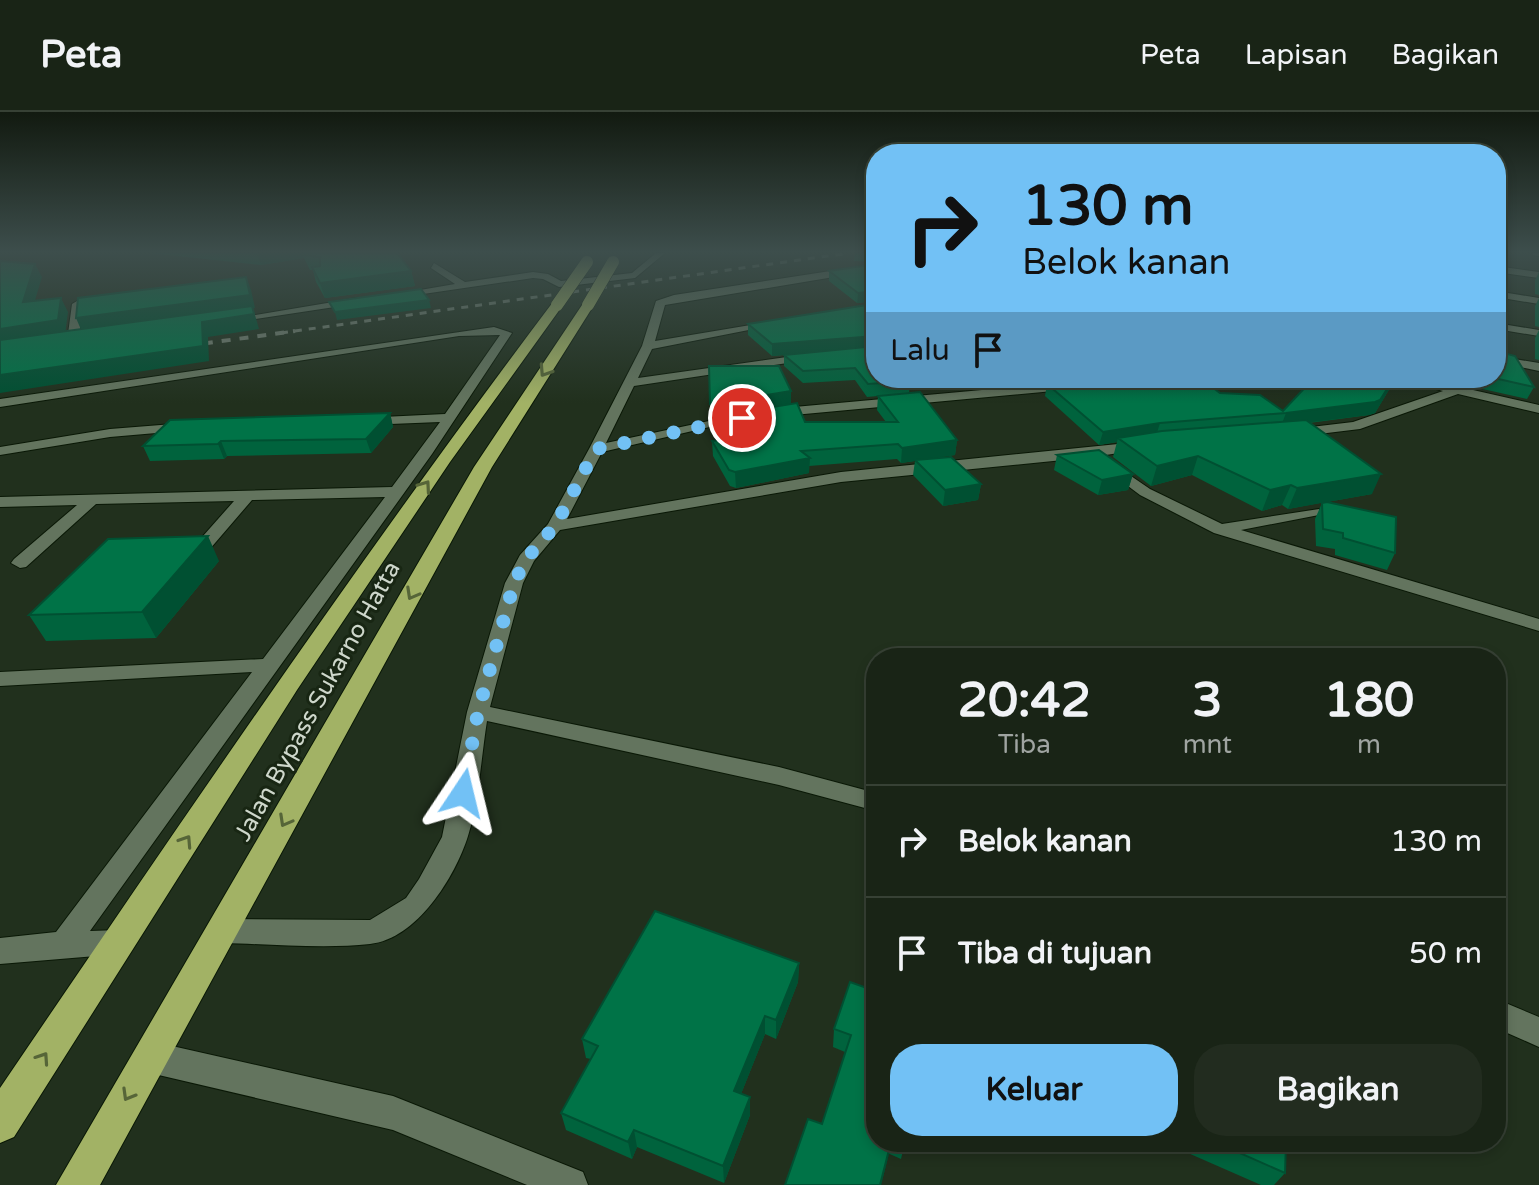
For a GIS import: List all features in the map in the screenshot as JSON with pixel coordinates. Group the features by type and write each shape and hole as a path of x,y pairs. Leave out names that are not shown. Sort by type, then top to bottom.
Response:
{"highway":[{"name":"Jalan Bypass Sukarno Hatta","path":"0,1123 287,685 552,303"},
{"name":"Jalan Bypass Sukarno Hatta","path":"77,1185 483,467 589,303"}],"street":[{"path":"215,322 343,303"},
{"path":"223,931 363,934 384,928 416,906 443,864 455,837 478,712 514,583 526,559 555,526 596,449 648,346 660,303"},
{"path":"73,341 77,304"},
{"path":"648,346 785,322"},
{"path":"1506,328 1539,333"},
{"path":"0,403 459,333 505,331 506,335 396,492 64,944"},
{"path":"58,343 89,339"},
{"path":"629,383 826,356"},
{"path":"1506,361 1539,367"},
{"path":"596,449 754,416 836,405 1046,388"},
{"path":"1443,388 1539,409"},
{"path":"1276,434 1355,426 1455,391"},
{"path":"353,421 448,418"},
{"path":"0,451 110,433 196,427"},
{"path":"555,526 841,477 1093,453 1156,443"},
{"path":"1093,453 1145,492 1220,529 1539,625"},
{"path":"0,502 396,492"},
{"path":"197,553 247,496"},
{"path":"20,563 92,500"},
{"path":"1220,529 1313,512"},
{"path":"0,679 269,665"},
{"path":"478,712 779,776 866,799"},
{"path":"0,951 120,942"},
{"path":"1506,1017 1539,1032"},
{"path":"150,1057 393,1113 570,1185"}],"building":[{"path":"0,303 60,303 58,320 0,329"},
{"path":"77,303 189,303 76,318"},
{"path":"330,303 405,303 335,312"},
{"path":"866,305 866,337 772,344 748,324"},
{"path":"252,306 254,314 202,322 203,346 0,375 0,340"},
{"path":"866,347 866,382 855,368 803,371 784,355"},
{"path":"1506,354 1515,356 1534,387 1506,381"},
{"path":"709,366 779,366 791,391 710,404"},
{"path":"1052,388 1213,388 1220,393 1260,395 1283,411 1305,388 1388,388 1375,402 1286,413 1160,423 1103,432"},
{"path":"920,392 957,440 902,448 898,444 801,451 810,458 735,472 729,470 712,441 725,439 711,417 797,403 805,422 898,422 878,396"},
{"path":"390,413 366,439 221,441 218,444 143,446 170,420"},
{"path":"1306,420 1381,474 1270,490 1198,456 1157,466 1118,438 1162,431"},
{"path":"1099,450 1133,474 1102,480 1057,455"},
{"path":"951,457 981,484 945,490 915,460"},
{"path":"1322,503 1396,517 1395,553 1343,538 1343,533 1323,529"},
{"path":"208,536 142,612 29,615 108,539"},
{"path":"655,911 799,963 776,1020 765,1016 734,1091 750,1097 723,1166 634,1130 628,1142 561,1113 598,1046 582,1039"},
{"path":"850,982 866,988 866,1152 888,1152 880,1185 785,1185 808,1119 822,1124 851,1035 834,1029"},
{"path":"1238,1152 1286,1152 1285,1173"}],"railway":[{"path":"281,333 493,303"},
{"path":"186,346 295,331"}],"route":[{"path":"463,793 478,712 514,583 526,559 555,526 596,449 742,418"}]}
